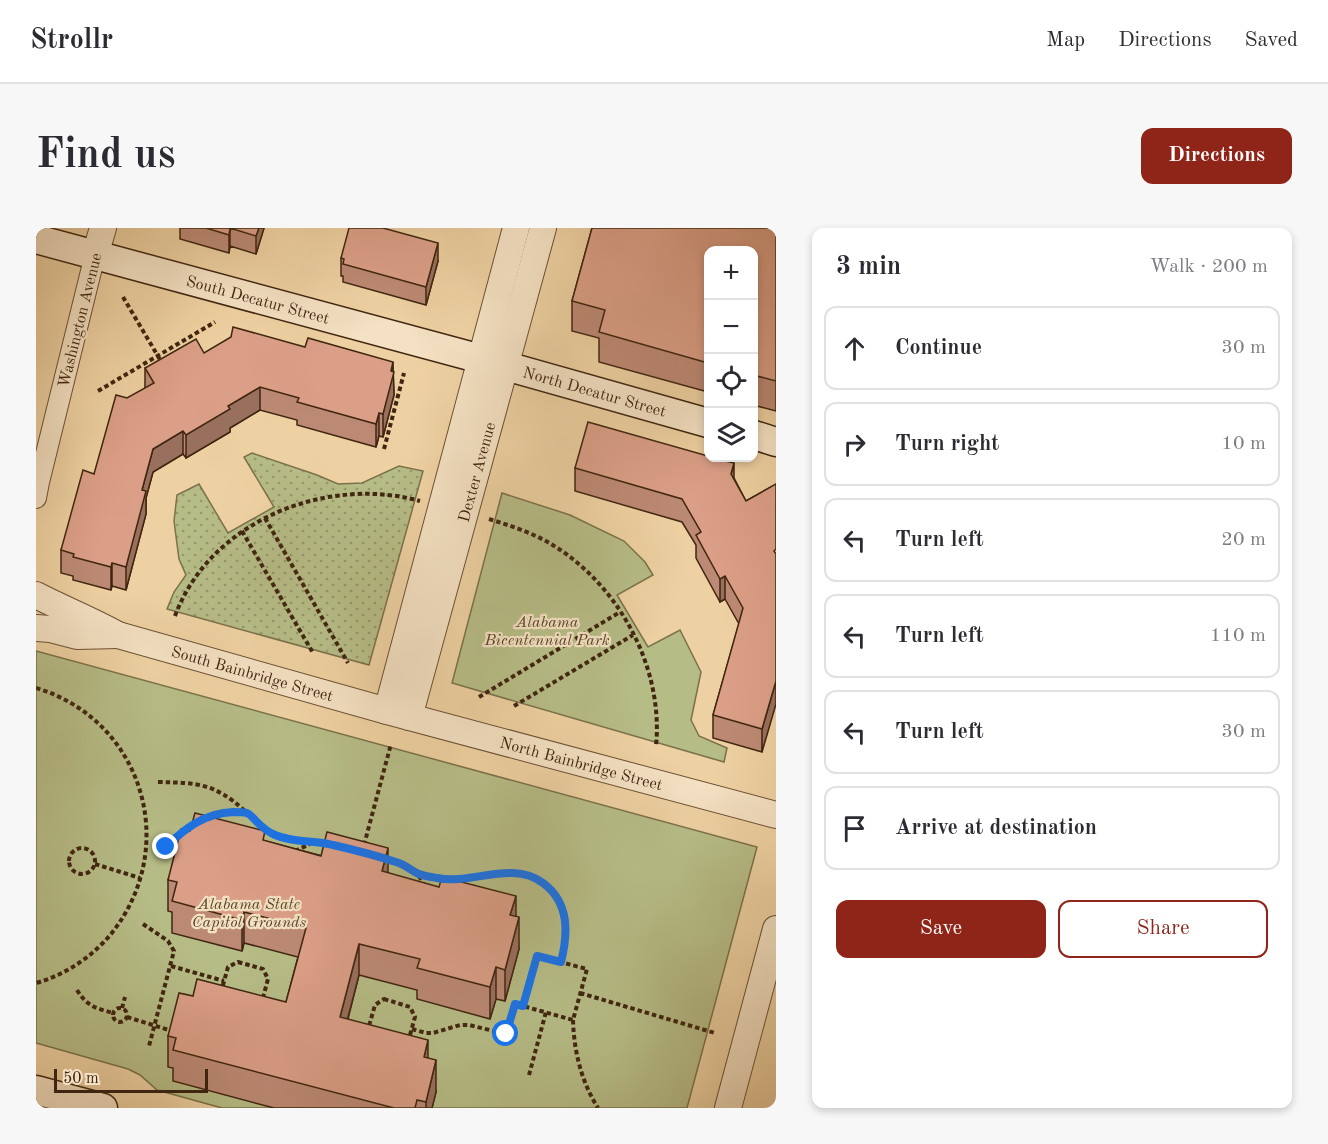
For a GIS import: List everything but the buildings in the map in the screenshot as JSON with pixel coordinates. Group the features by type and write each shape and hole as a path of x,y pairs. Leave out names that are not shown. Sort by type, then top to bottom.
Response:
{"main road":[{"name":"South Decatur Street","path":"36,239 99,241 493,362"},
{"name":"North Decatur Street","path":"493,362 704,422"},
{"path":"758,437 776,442"},
{"path":"36,1090 103,1108"}],"street":[{"name":"Dexter Avenue","path":"493,362 516,228"},
{"name":"Dexter Avenue","path":"398,714 493,362 543,228"},
{"name":"Washington Avenue","path":"37,489 99,241"},
{"name":"South Bainbridge Street","path":"36,595 92,620 118,635 398,714"},
{"name":"South Bainbridge Street","path":"36,628 77,636 118,635"},
{"name":"North Bainbridge Street","path":"398,714 776,815"},
{"path":"728,1108 776,929"}],"path":[{"path":"123,297 166,370"},
{"path":"98,391 215,322"},
{"path":"384,449 404,373"},
{"path":"175,616 185,594 205,566 220,549 253,523 295,505 333,496 382,494 420,501"},
{"path":"265,518 348,663"},
{"path":"489,519 521,530 566,554 585,570 613,601 633,635 649,670 654,690 658,727 656,746"},
{"path":"242,531 313,653"},
{"path":"479,697 620,612"},
{"path":"514,706 633,635"},
{"path":"36,688 63,698 81,708 106,730 116,742 134,773 140,789 146,820 146,850 141,878 133,900 117,926 101,945 73,966 57,976 36,983"},
{"path":"362,853 391,744"},
{"path":"158,782 186,783 213,789 227,796 275,835 298,841 331,844"},
{"path":"204,819 220,813 248,813"},
{"path":"166,847 182,831 197,822"},
{"path":"292,854 313,842"},
{"path":"77,848 86,848 92,852 95,864 90,872 76,874 69,867 69,858 77,848"},
{"path":"380,858 408,867 417,873 449,880 516,873 542,882 554,892 566,919 567,936 561,962"},
{"path":"95,864 141,878"},
{"path":"417,873 426,892"},
{"path":"143,924 168,941 174,951 149,1046"},
{"path":"523,1006 537,956 587,969 573,1020 573,1042 585,1083 598,1108"},
{"path":"238,962 263,969 268,979 261,1005 251,1010 226,1003 221,992 224,981 228,967 238,962"},
{"path":"171,966 224,981"},
{"path":"76,990 83,1000 94,1008 113,1013"},
{"path":"580,993 715,1032"},
{"path":"122,1008 125,998"},
{"path":"384,999 410,1007 415,1017 412,1029 408,1042 399,1048 374,1041 367,1033 375,1005 384,999"},
{"path":"412,1029 426,1033 469,1025 506,1034 515,1004 573,1020"},
{"path":"122,1008 127,1012 127,1017 125,1021 118,1022 114,1020 113,1013 116,1009 122,1008"},
{"path":"529,1075 546,1012"},
{"path":"127,1017 177,1032"}],"green space":[{"path":"252,453 338,484 362,483 399,466 423,471 369,665 167,609 174,592 186,575 179,559 174,521 177,495 199,484 228,533 274,507 244,457"},
{"name":"Alabama Bicentennial Park","path":"502,493 570,515 624,541 645,562 653,575 617,595 648,647 680,630 701,672 691,720 699,736 727,748 724,762 452,683"},
{"name":"Alabama State Capitol Grounds","path":"36,651 757,847 687,1108 222,1108 157,1090 140,1075 128,1069 36,1043"}],"route":[{"path":"166,847 182,831 204,819 220,813 248,813 275,835 298,841 331,844 397,862 417,873 438,879 463,880 516,873 542,882 554,892 566,919 567,936 564,950 561,962 537,956 523,1006 515,1004 506,1034"}]}
